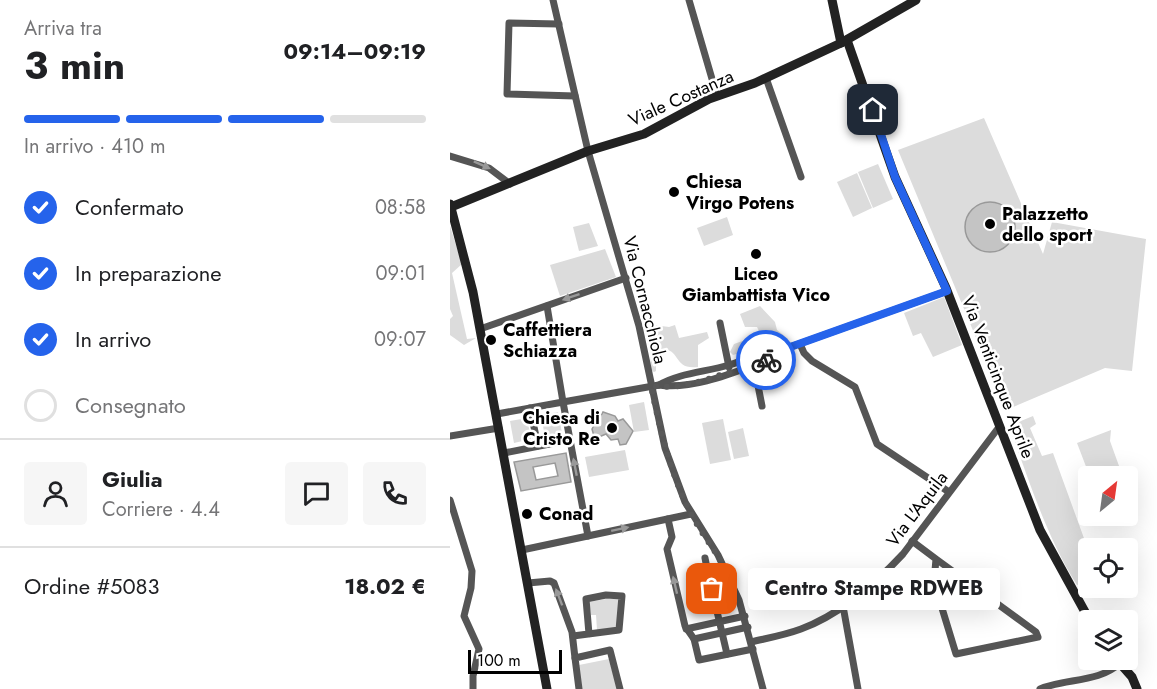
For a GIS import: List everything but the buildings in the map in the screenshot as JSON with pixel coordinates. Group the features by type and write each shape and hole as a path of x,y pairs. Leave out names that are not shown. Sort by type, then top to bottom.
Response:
{"street":[{"name":"Via Cornacchiola","path":"553,0 588,151 639,326 668,460 691,514 725,568 745,616 763,689"},
{"path":"688,0 717,96"},
{"name":"Via Venticinque Aprile","path":"832,0 844,41 895,177 947,291 1046,543 1084,610"},
{"name":"Viale Costanza","path":"451,206 588,151 644,134 717,96 766,78 844,41 916,0"},
{"path":"559,24 509,23 507,94 576,96"},
{"path":"766,78 801,177"},
{"path":"450,156 489,168 510,184"},
{"path":"451,206 466,257 547,689"},
{"path":"480,329 626,278"},
{"path":"497,414 651,386 674,387 730,369 768,351 779,351 800,344 947,291"},
{"path":"547,306 562,402 588,536"},
{"path":"720,323 730,369"},
{"path":"800,344 804,353 812,361 855,387 877,444 949,492"},
{"path":"730,369 754,365 771,358 779,351"},
{"path":"754,365 762,406"},
{"path":"530,408 538,446"},
{"name":"Via L'Aquila","path":"694,639 699,660 727,654 803,628 843,606 891,566 999,427"},
{"path":"450,436 499,428"},
{"path":"504,453 570,440"},
{"path":"450,500 472,571 471,588 464,616 476,640 479,652 473,676 473,689"},
{"path":"522,550 691,514"},
{"path":"668,519 672,537 667,549 686,629 694,639 748,627"},
{"path":"912,541 1036,632 1038,637 956,654 934,582 936,560"},
{"path":"705,558 727,654"},
{"path":"708,573 725,568"},
{"path":"528,584 553,582 573,636 579,689"},
{"path":"573,636 589,634 619,630 622,596 606,595 585,599 589,634"},
{"path":"843,606 858,689"},
{"path":"686,629 745,616"},
{"path":"575,658 610,650 620,689"},
{"path":"1040,689 1058,682 1106,674 1110,670"},
{"path":"1125,670 1132,677 1137,689"}],"shaded area":[{"path":"984,118 1043,254 1052,222 1146,239 1132,371 1105,368 1006,410 898,150"},
{"path":"878,164 893,199 873,208 858,172"},
{"path":"857,173 872,208 853,217 837,182"},
{"path":"727,217 733,235 704,246 697,228"},
{"path":"589,223 598,246 579,251 573,227"},
{"path":"450,226 462,264 452,273 467,339 476,338 464,345 450,335 450,319 453,316 450,309"},
{"path":"605,249 616,277 560,296 550,265"},
{"path":"944,297 962,345 933,357 921,333 913,336 904,313"},
{"path":"760,306 775,322 777,330 788,339 733,355 730,352 734,344 751,338 759,331 757,327 745,327 740,314"},
{"path":"654,325 669,327 675,325 679,338 707,332 709,338 698,345 698,367 684,365 672,352 660,349 656,354 656,371 650,369 651,355 645,330"},
{"path":"644,402 649,430 634,432 629,405"},
{"path":"558,412 562,433 545,437 541,415"},
{"path":"1033,416 1036,424 1030,428 1042,456 1053,453 1084,538 1078,538 1078,585 1047,527 1009,426"},
{"path":"527,418 531,439 514,443 510,421"},
{"path":"723,419 731,460 710,464 702,423"},
{"path":"743,428 749,456 734,459 728,432"},
{"path":"1111,430 1110,441 1119,466 1086,466 1077,443"},
{"path":"625,450 629,470 589,477 585,457"},
{"path":"619,599 617,628 597,630 596,615 591,615 589,602"},
{"path":"609,659 617,689 581,689 579,665"}],"way so far":[{"path":"712,589 708,573 725,568 694,519 679,489 661,436 651,386 674,387 702,381 766,360"}],"place":[{"name":"Chiesa Virgo Potens","path":"674,192"},
{"name":"Palazzetto dello sport","path":"990,224"},
{"name":"Liceo Giambattista Vico","path":"756,254"},
{"name":"Caffettiera Schiazza","path":"491,340"},
{"name":"Chiesa di Cristo Re","path":"612,428"},
{"name":"Conad","path":"527,514"},
{"name":"Centro Stampe RDWEB","path":"712,589"}],"route":[{"path":"766,360 779,351 947,291 895,177 873,110"}]}
